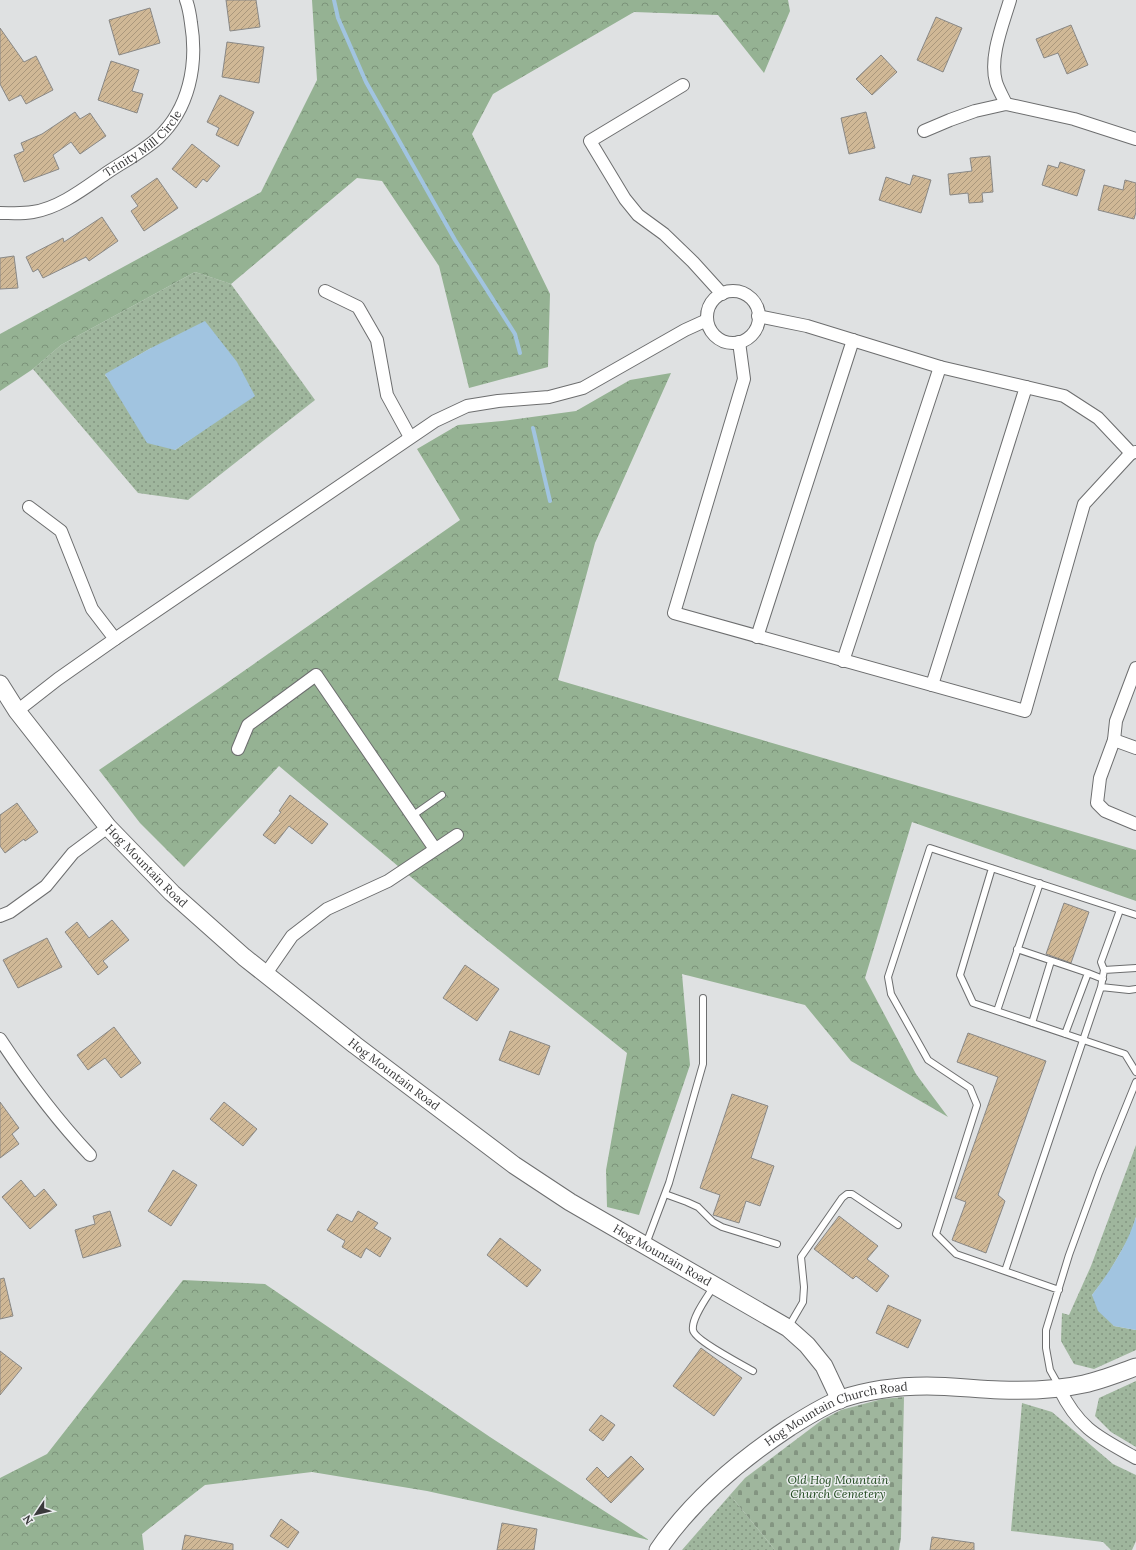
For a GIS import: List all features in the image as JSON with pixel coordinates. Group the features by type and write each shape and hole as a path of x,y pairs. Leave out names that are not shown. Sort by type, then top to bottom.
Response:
{"street":[{"name":"Trinity Mill Circle","path":"0,213 35,212 51,207 72,197 157,139 172,123 181,108 189,86 194,58 192,30 186,0"},
{"path":"1006,104 996,81 995,58 1000,32 1010,0"},
{"path":"682,85 590,141 625,199 638,215 674,244 693,262 722,294"},
{"path":"924,131 974,111 1006,104 1074,119 1136,139"},
{"path":"325,291 358,307 377,340 387,395 410,437"},
{"path":"734,292 742,293 755,304 758,316 756,329 751,336 739,342 727,343 712,333 708,326 707,320 708,310 712,302 722,294 734,292"},
{"path":"739,342 744,379 674,613 1024,711 1084,504 1133,453 1098,418 1064,396 940,367 807,326 758,316"},
{"path":"17,711 58,679 115,639 435,421 467,406 498,401 549,398 583,388 685,330 707,320"},
{"path":"757,637 853,340"},
{"path":"843,661 940,367"},
{"path":"932,686 1026,387"},
{"path":"29,507 61,531 92,609 115,639"},
{"path":"1136,668 1116,721 1114,740 1100,778 1097,803 1105,811 1136,824"},
{"path":"238,749 248,725 316,675 435,849"},
{"name":"Hog Mountain Road","path":"0,684 17,711 108,827 172,893 265,975 514,1165 570,1202 788,1328 807,1345 824,1366 840,1400"},
{"path":"1114,740 1136,748"},
{"path":"0,916 10,912 46,886 73,852 108,827"},
{"path":"265,975 292,936 327,909 388,881 457,835"},
{"path":"0,1039 16,1064 70,1133 90,1155"},
{"name":"Hog Mountain Church Road","path":"658,1550 670,1533 709,1490 733,1469 772,1439 809,1415 840,1400 873,1391 926,1386 1000,1390 1059,1388 1085,1384 1111,1377 1136,1367"},
{"path":"1059,1388 1067,1404 1087,1428 1104,1440 1136,1458"}],"lane":[{"path":"412,816 442,795"},
{"path":"1059,1290 956,1254 936,1234 977,1105 970,1088 928,1060 891,994 888,977 930,848 1136,915"},
{"path":"992,868 960,975 973,1003 1125,1054 1136,1072"},
{"path":"997,1011 1040,884"},
{"path":"1006,1271 1082,1040 1101,987 1104,970 1101,962 1120,910"},
{"path":"1018,949 1102,978"},
{"path":"1032,1023 1051,960"},
{"path":"1104,970 1136,968"},
{"path":"1065,1034 1088,974"},
{"path":"1101,987 1129,990 1136,989"},
{"path":"645,1245 665,1194 703,1064 703,998"},
{"path":"1059,1388 1050,1370 1046,1348 1046,1330 1069,1255 1099,1174 1136,1082"},
{"path":"665,1194 698,1207 713,1222 722,1228 777,1244"},
{"path":"788,1328 803,1302 804,1287 801,1257 842,1198 847,1194 852,1194 898,1225"},
{"path":"715,1285 697,1314 693,1329 694,1334 753,1371"}],"green space":[{"path":"312,0 788,0 790,11 764,73 718,15 634,12 493,94 472,134 550,294 548,367 469,388 439,266 382,181 357,178 231,284 195,272 61,345 33,369 0,391 0,334 261,192 317,80"},
{"path":"195,272 231,284 315,400 188,500 138,493 33,369 61,345","holes":["151,348 209,426 175,450 105,375"]},
{"path":"671,373 595,543 558,680 1136,850 1136,901 912,822 865,978 916,1074 948,1117 851,1061 805,1005 682,974 690,1065 639,1215 607,1207 606,1170 627,1053 468,925 279,766 184,867 140,823 99,770 460,520 417,449 458,425 502,421 576,411 630,380"},
{"path":"1136,1145 1136,1217 1130,1236 1108,1274 1092,1295 1114,1326 1136,1330 1136,1350 1094,1369 1074,1364 1061,1341 1062,1313 1069,1315 1091,1266"},
{"path":"183,1280 265,1284 490,1437 649,1540 427,1491 312,1472 205,1485 142,1534 144,1550 0,1550 0,1478 47,1454"},
{"path":"1136,1381 1136,1447 1111,1432 1095,1416 1099,1398"},
{"name":"Old Hog Mountain Church Cemetery","path":"904,1397 901,1537 899,1550 775,1550 730,1495 745,1478 822,1420 841,1410 882,1399"},
{"path":"1022,1403 1052,1412 1113,1464 1136,1475 1136,1541 1132,1550 1111,1550 1103,1542 1011,1531"},
{"path":"730,1495 775,1550 682,1550"}],"water":[{"path":"205,321 237,362 255,396 175,450 147,443 105,374 151,348"},
{"path":"1136,1217 1136,1330 1114,1326 1098,1311 1092,1295 1117,1258 1128,1238"}],"building":[{"path":"226,0 256,0 260,27 230,31"},
{"path":"150,8 160,43 119,55 109,20"},
{"path":"936,17 962,28 943,72 917,60"},
{"path":"1071,25 1088,65 1067,74 1058,53 1044,58 1036,39"},
{"path":"0,28 24,62 36,56 53,90 26,104 21,95 9,101 0,84"},
{"path":"227,42 264,47 259,83 222,77"},
{"path":"881,55 897,72 872,95 856,79"},
{"path":"111,61 139,70 132,91 143,94 137,113 98,100"},
{"path":"220,95 254,112 238,146 216,135 219,128 207,122"},
{"path":"75,112 80,119 90,113 106,136 80,154 71,142 53,155 59,169 24,182 14,155 24,151 21,143 42,134"},
{"path":"866,112 875,148 849,154 841,118"},
{"path":"192,144 220,166 207,182 203,179 196,188 172,169"},
{"path":"990,156 993,192 982,193 983,202 969,203 968,193 950,195 948,174 972,171 970,158"},
{"path":"1060,162 1085,170 1077,196 1042,185 1048,165 1058,168"},
{"path":"913,175 931,180 921,213 879,200 886,177 910,185"},
{"path":"157,178 178,208 144,231 131,211 138,206 131,196"},
{"path":"1125,180 1136,183 1136,212 1134,219 1098,210 1104,185 1123,190"},
{"path":"102,217 118,241 89,261 86,257 43,278 38,269 33,272 26,257 63,238 64,242"},
{"path":"14,256 18,288 0,289 0,258"},
{"path":"290,795 328,824 312,844 289,826 275,844 263,835 281,812 279,811"},
{"path":"17,803 38,832 25,841 24,839 5,853 0,846 0,815"},
{"path":"1064,903 1089,912 1071,963 1046,954"},
{"path":"112,920 129,940 103,961 108,967 98,975 65,932 77,922 89,938"},
{"path":"47,938 62,967 18,988 3,960"},
{"path":"465,965 499,989 477,1021 443,998"},
{"path":"114,1027 141,1063 121,1078 105,1058 88,1070 77,1055"},
{"path":"510,1031 550,1046 539,1075 499,1060"},
{"path":"968,1033 1046,1061 998,1195 1005,1201 986,1253 952,1240 966,1202 955,1198 998,1077 957,1062"},
{"path":"732,1094 768,1106 751,1158 774,1166 760,1206 746,1201 739,1223 713,1215 720,1195 700,1188"},
{"path":"0,1102 19,1128 12,1134 19,1144 0,1158"},
{"path":"224,1102 257,1129 243,1146 210,1119"},
{"path":"173,1170 197,1185 171,1226 148,1211"},
{"path":"21,1180 35,1197 44,1189 57,1205 30,1229 2,1197"},
{"path":"110,1211 121,1246 83,1258 75,1230 95,1224 93,1216"},
{"path":"358,1211 378,1223 374,1228 391,1238 380,1257 366,1248 361,1258 342,1247 345,1241 327,1230 337,1214 352,1222"},
{"path":"839,1216 878,1246 867,1259 889,1276 877,1292 856,1276 853,1279 814,1249"},
{"path":"500,1238 541,1270 527,1287 487,1255"},
{"path":"4,1278 13,1316 0,1319 0,1279"},
{"path":"888,1305 921,1320 908,1348 876,1333"},
{"path":"701,1348 742,1378 714,1416 673,1386"},
{"path":"0,1351 22,1368 0,1395"},
{"path":"601,1415 615,1425 603,1441 589,1430"},
{"path":"631,1456 644,1469 611,1503 586,1479 597,1467 608,1478"},
{"path":"281,1519 299,1532 288,1548 270,1536"},
{"path":"502,1523 537,1529 534,1550 497,1550"},
{"path":"185,1535 233,1544 233,1550 182,1550"},
{"path":"932,1537 974,1543 974,1550 930,1550"}],"waterway":[{"path":"334,0 338,18 366,82 455,240 515,334 520,353"},
{"path":"533,428 550,501"}]}
